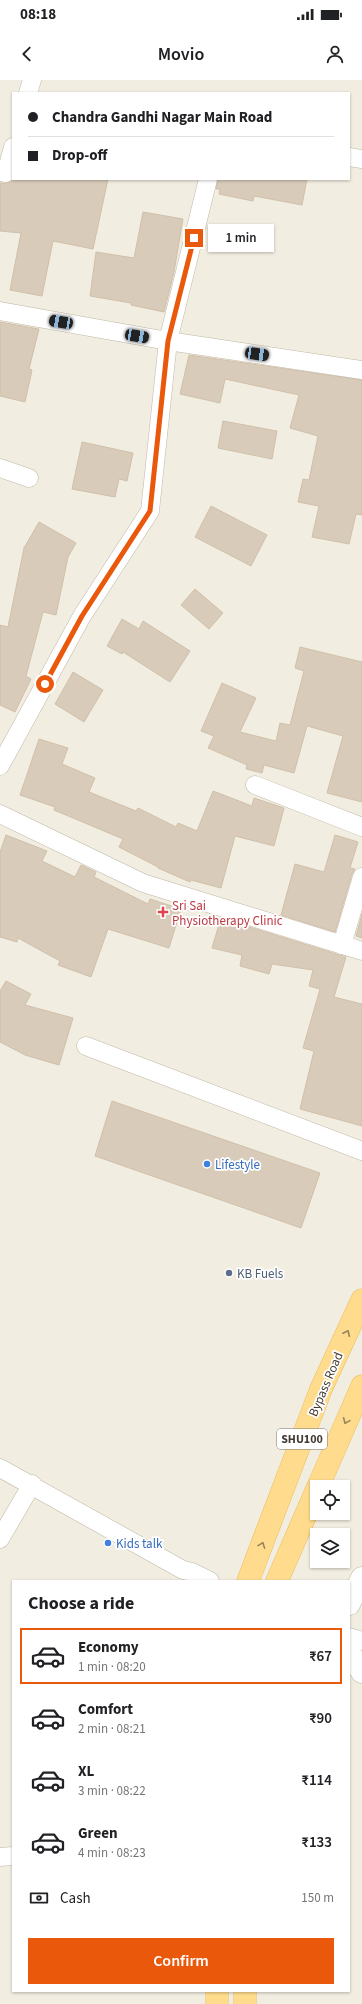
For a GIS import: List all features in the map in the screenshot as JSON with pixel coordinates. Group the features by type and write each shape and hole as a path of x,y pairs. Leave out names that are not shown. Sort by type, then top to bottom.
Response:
{"main road":[{"name":"Bypass Road","path":"248,1580 321,1389 362,1300"},
{"name":"SHU100","path":"321,1480 362,1386"},
{"name":"SHU100","path":"277,1580 310,1504"},
{"path":"216,1992 217,2004"},
{"path":"245,1992 246,2004"}],"street":[{"path":"28,92 32,80"},
{"path":"0,172 6,173 12,151"},
{"path":"350,157 362,159"},
{"path":"0,766 82,616 150,511 168,341 208,180"},
{"path":"0,311 168,341 362,370"},
{"path":"0,468 29,478"},
{"path":"255,785 362,827"},
{"path":"0,814 143,883 362,951"},
{"path":"342,945 362,877"},
{"path":"86,1046 362,1151"},
{"path":"0,1468 32,1484 183,1570 192,1572 208,1580"},
{"path":"0,1539 32,1484"},
{"path":"350,1602 362,1578"},
{"path":"350,1636 362,1641"},
{"path":"350,1654 362,1672"},
{"path":"0,1857 12,1856"}],"building":[{"path":"13,180 108,180 93,249 53,241 42,296 10,290 21,233 0,231 0,183 9,183"},
{"path":"218,180 307,180 302,205 254,196 253,201 219,194 220,189 216,189"},
{"path":"143,212 183,219 174,272 164,312 131,305 131,303 90,296 96,252 134,258"},
{"path":"0,322 39,329 29,369 32,370 25,402 0,396"},
{"path":"189,355 362,380 362,515 356,514 349,544 312,537 319,506 298,502 303,479 309,480 318,436 290,428 299,395 225,379 220,403 180,394"},
{"path":"223,421 277,431 272,459 218,448"},
{"path":"82,442 133,453 127,481 119,479 115,497 72,489"},
{"path":"211,506 267,535 251,566 195,537"},
{"path":"39,522 76,543 68,557 56,615 43,612 26,676 31,679 15,712 0,705 0,625 8,627 24,548"},
{"path":"195,589 223,613 209,629 181,605"},
{"path":"122,619 139,629 143,621 190,651 170,682 123,652 122,654 107,646"},
{"path":"300,647 362,662 362,802 327,793 343,736 307,726 294,773 264,765 262,773 246,769 247,765 208,748 214,736 201,731 222,683 256,698 240,732 276,741 280,723 290,725 304,671 295,668"},
{"path":"73,672 103,690 84,722 55,704"},
{"path":"39,739 68,748 62,764 95,778 89,792 136,811 138,808 176,827 178,823 197,831 213,791 252,806 254,798 284,808 274,846 235,836 221,888 191,880 190,882 158,868 119,847 123,839 54,810 55,807 20,795"},
{"path":"6,835 47,851 42,861 75,877 81,865 96,872 94,877 148,904 150,899 181,909 169,948 108,929 91,977 58,965 60,961 18,938 17,942 0,937 0,852"},
{"path":"335,835 358,842 350,868 355,869 352,874 335,932 281,915 295,864 324,872"},
{"path":"362,914 362,938 356,936"},
{"path":"220,921 245,929 246,926 346,957 334,997 362,1004 362,1126 300,1109 314,1051 303,1048 320,989 309,986 313,970 272,964 269,974 240,966 242,955 212,948"},
{"path":"6,981 31,994 25,1005 73,1018 59,1065 25,1055 0,1042 0,991"},
{"name":"Lifestyle","path":"112,1101 320,1173 301,1228 95,1156"}],"place":[{"name":"Sri Sai Physiotherapy Clinic","path":"163,912"},
{"name":"Lifestyle","path":"207,1164"},
{"name":"KB Fuels","path":"229,1273"},
{"name":"Kids talk","path":"108,1543"}],"route":[{"path":"45,684 82,616 150,511 168,341 194,238"}]}
